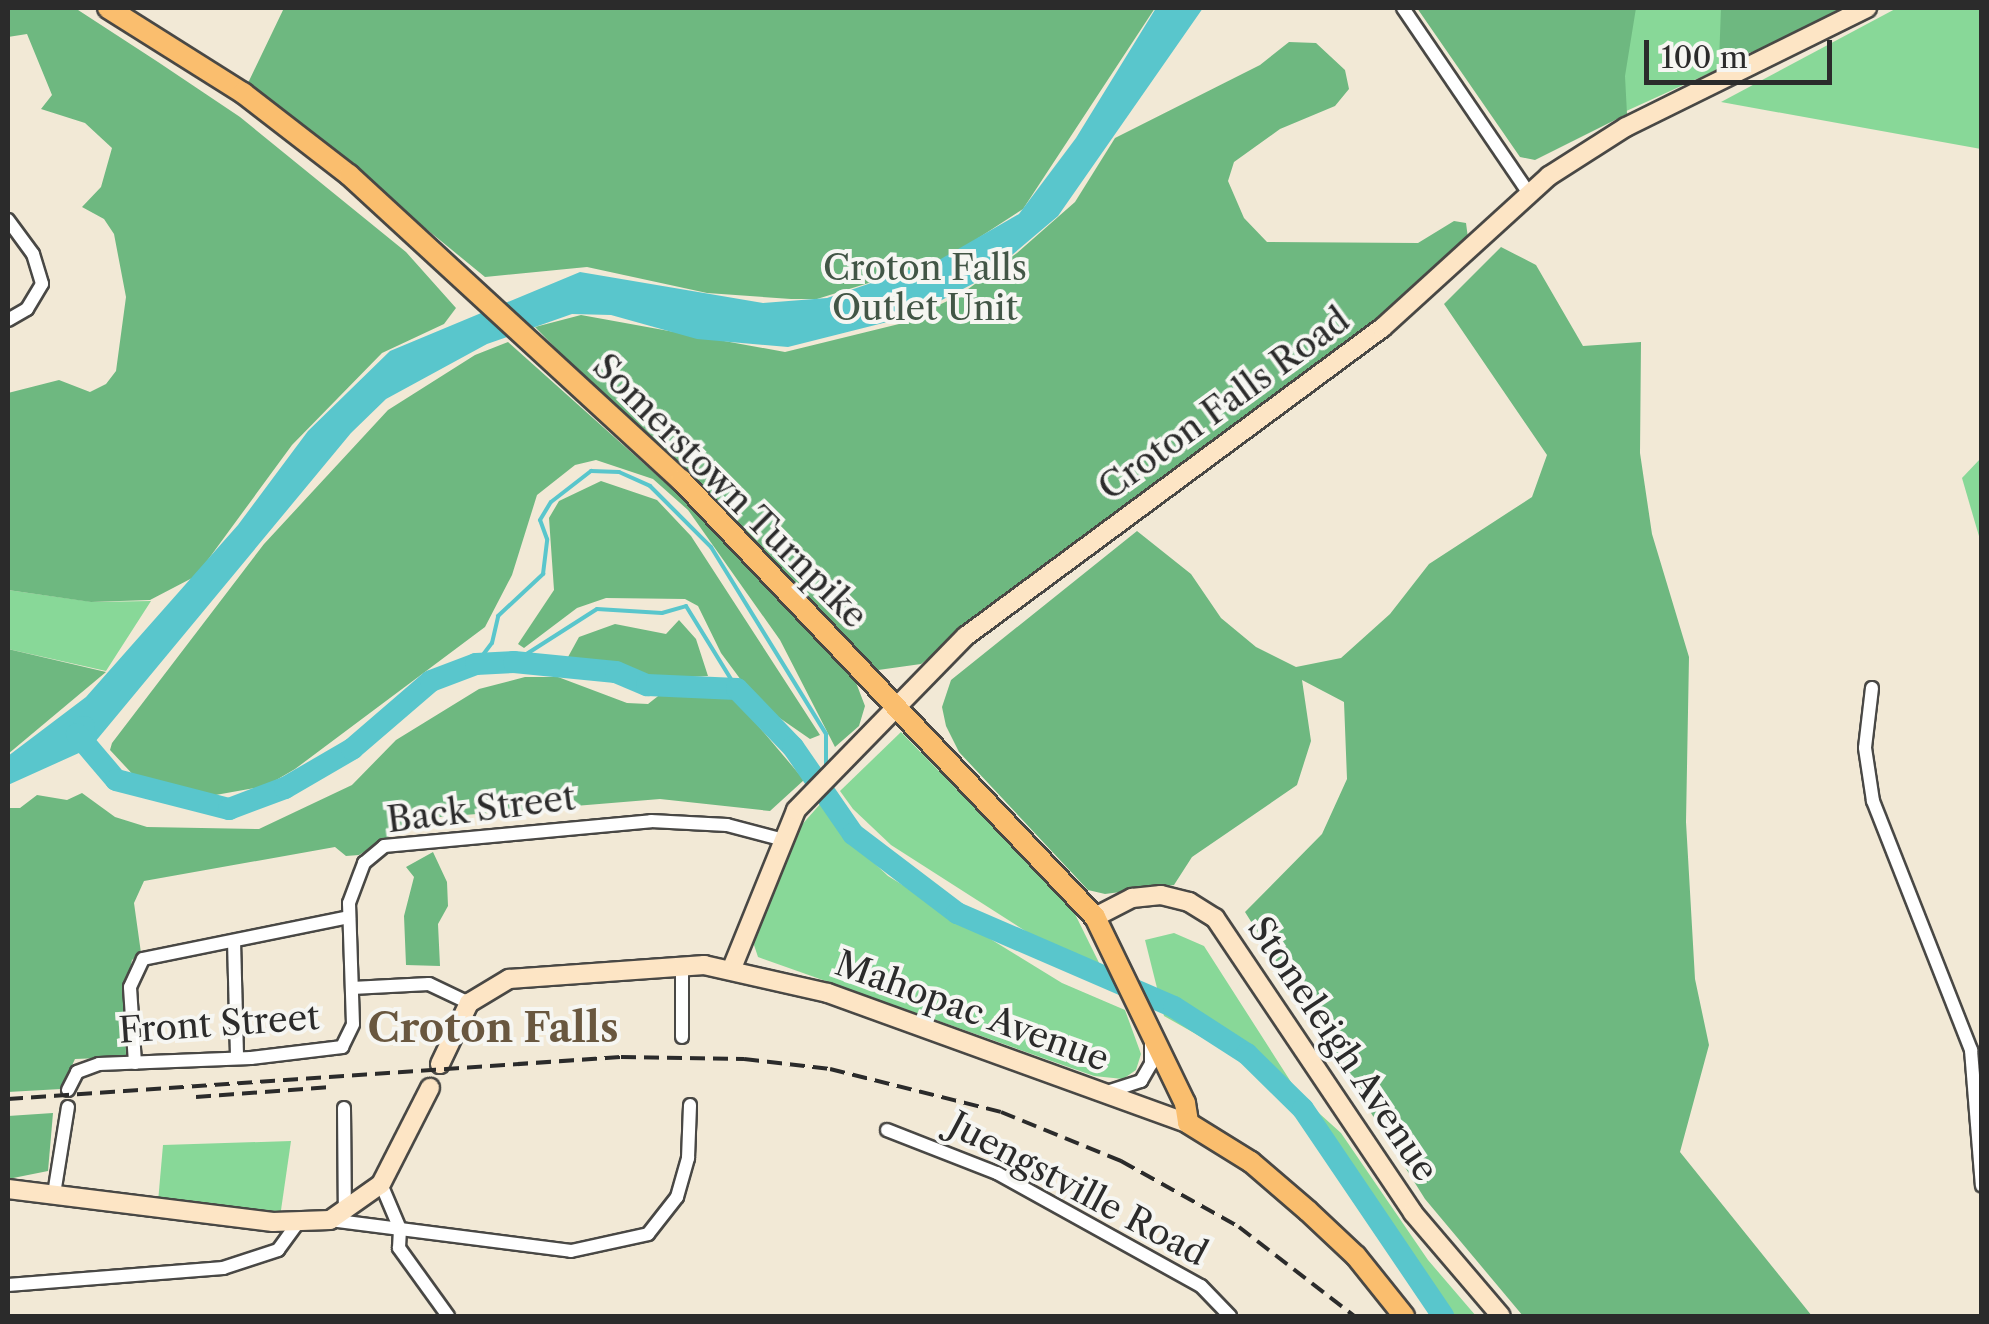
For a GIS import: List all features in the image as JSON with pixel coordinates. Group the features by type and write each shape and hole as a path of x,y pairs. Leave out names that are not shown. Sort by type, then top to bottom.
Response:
{"main road":[{"name":"Somerstown Turnpike","path":"108,8 315,146 670,469 1094,917 1185,1103 1188,1123"},
{"path":"1188,1123 1251,1162 1320,1222 1404,1316"}],"street":[{"path":"1403,8 1528,192"},
{"name":"Croton Falls Road","path":"732,968 780,839 796,810 895,704 1020,593 1382,328 1528,192 1596,144 1867,8"},
{"path":"8,220 33,254 42,284 28,309 8,320"},
{"path":"1872,688 1865,748 1872,795 1970,1050 1982,1186"},
{"name":"Back Street","path":"352,988 349,918 364,863 395,844 652,821 726,825 780,839"},
{"name":"Stoneleigh Avenue","path":"1094,917 1132,898 1161,895 1190,902 1215,918 1421,1224 1501,1316"},
{"path":"135,1064 130,987 137,966 152,954 349,918"},
{"path":"234,940 237,1058"},
{"path":"440,1064 469,1003 509,979 682,965 682,1037"},
{"name":"Mahopac Avenue","path":"682,965 732,968 862,1004 1188,1123"},
{"name":"Front Street","path":"68,1090 70,1079 87,1066 237,1058 342,1047 353,1024 352,988 384,983 442,986 469,1003"},
{"path":"1104,1092 1141,1081 1151,1064 1149,1034"},
{"path":"338,1217 381,1184 430,1088"},
{"path":"8,1189 297,1224 338,1217 570,1251 648,1234 677,1197 690,1105"},
{"path":"54,1194 68,1106"},
{"path":"338,1217 344,1108"},
{"name":"Juengstville Road","path":"887,1130 985,1166 1200,1286 1230,1316"},
{"path":"381,1184 400,1229 399,1248 448,1316"},
{"path":"8,1286 235,1265 278,1250 297,1224"}],"green space":[{"path":"8,8 75,8 158,62 240,117 406,252 456,308 444,324 382,353 292,445 196,576 150,600 91,602 8,590 8,393 59,380 90,392 106,384 116,371 126,297 114,234 104,219 82,207 101,187 112,148 85,123 41,109 52,95 27,34 8,37"},
{"path":"284,8 1155,8 1023,209 946,259 817,299 791,299 707,293 587,267 485,277 248,83"},
{"path":"1417,8 1636,8 1625,76 1627,114 1535,160 1520,157"},
{"path":"1427,8 1831,8 1714,71 1530,155"},
{"path":"1721,8 1848,8 1765,48 1719,62"},
{"path":"1897,8 1981,8 1981,149 1721,102"},
{"path":"1289,42 1316,43 1345,70 1349,89 1335,106 1280,129 1234,162 1228,181 1244,218 1267,242 1418,243 1454,221 1466,223 1468,238 1391,309 921,664 871,671 535,327 581,315 785,352 899,324 960,295 1017,253 1075,202 1115,138 1260,65"},
{"path":"1501,247 1536,265 1583,346 1641,342 1640,453 1652,534 1689,657 1686,822 1695,979 1709,1045 1680,1152 1812,1316 1523,1316 1425,1199 1245,912 1322,834 1347,779 1344,702 1302,680 1311,741 1297,785 1192,857 1174,885 1105,894 1088,890 959,752 946,726 942,707 951,680 1137,531 1191,574 1221,618 1256,647 1296,667 1341,658 1390,614 1429,564 1532,497 1547,455 1444,304"},
{"path":"508,342 689,504 855,680 865,706 859,726 835,747 780,640 688,510 653,479 596,460 575,465 537,495 512,575 485,627 295,769 266,786 210,796 138,780 110,750 112,743 264,544 388,410 475,355"},
{"path":"1981,458 1981,543 1962,478"},
{"path":"601,481 657,500 691,536 820,735 810,739 758,703 721,653 698,606 685,599 606,598 577,608 524,648 518,644 554,590 549,518 559,501"},
{"path":"8,590 93,602 151,601 106,671 8,649"},
{"path":"679,620 696,639 708,676 663,678 568,657 579,637 615,624 666,634"},
{"path":"8,649 106,672 8,754"},
{"path":"525,677 558,677 627,703 648,704 662,693 733,696 804,780 770,811 660,799 416,819 359,855 346,856 335,847 144,881 134,903 141,953 132,960 125,993 126,1057 75,1059 61,1089 8,1092 8,808 20,808 37,795 67,800 82,793 115,817 147,827 259,829 352,785 396,740 479,689"},
{"path":"901,732 1072,908 1110,985 891,845 853,809 840,791"},
{"path":"822,802 837,828 888,876 1062,983 1125,1010 1141,1054 1136,1070 1123,1079 1094,1076 758,957 753,942 791,837"},
{"path":"433,852 447,882 448,906 438,924 440,966 406,965 404,916 414,877 406,867"},
{"path":"1174,933 1204,946 1300,1096 1341,1133 1428,1260 1476,1316 1453,1316 1279,1081 1164,1016 1145,940"},
{"path":"53,1113 48,1171 8,1179 8,1116"},
{"path":"291,1141 280,1217 158,1202 163,1145"}],"water":[{"path":"1156,8 1203,8 1058,216 986,277 911,316 788,347 697,339 611,315 572,314 487,344 386,399 351,433 90,748 8,785 8,756 86,697 238,525 308,431 390,351 580,272 763,303 827,298 939,260 1019,214 1076,138"}],"waterway":[{"path":"476,664 492,643 498,616 543,574 547,539 540,520 551,502 591,471 619,472 650,486 711,547 826,734 826,768"},
{"path":"514,662 597,609 662,613 686,606 737,689"},
{"path":"84,727 77,734 116,780 229,809 285,788 352,749 431,681 476,664 514,662 616,672 647,685 737,689 793,747 853,834 957,913 1174,1007 1247,1054 1303,1109 1443,1316"}],"railway":[{"path":"8,1099 621,1057 744,1059 830,1069 1001,1112 1121,1161 1239,1227 1354,1316"},
{"path":"196,1097 331,1087"}],"district":[{"name":"Croton Falls","path":"493,1028"}],"park label":[{"name":"Croton Falls Outlet Unit","path":"925,288"}]}
